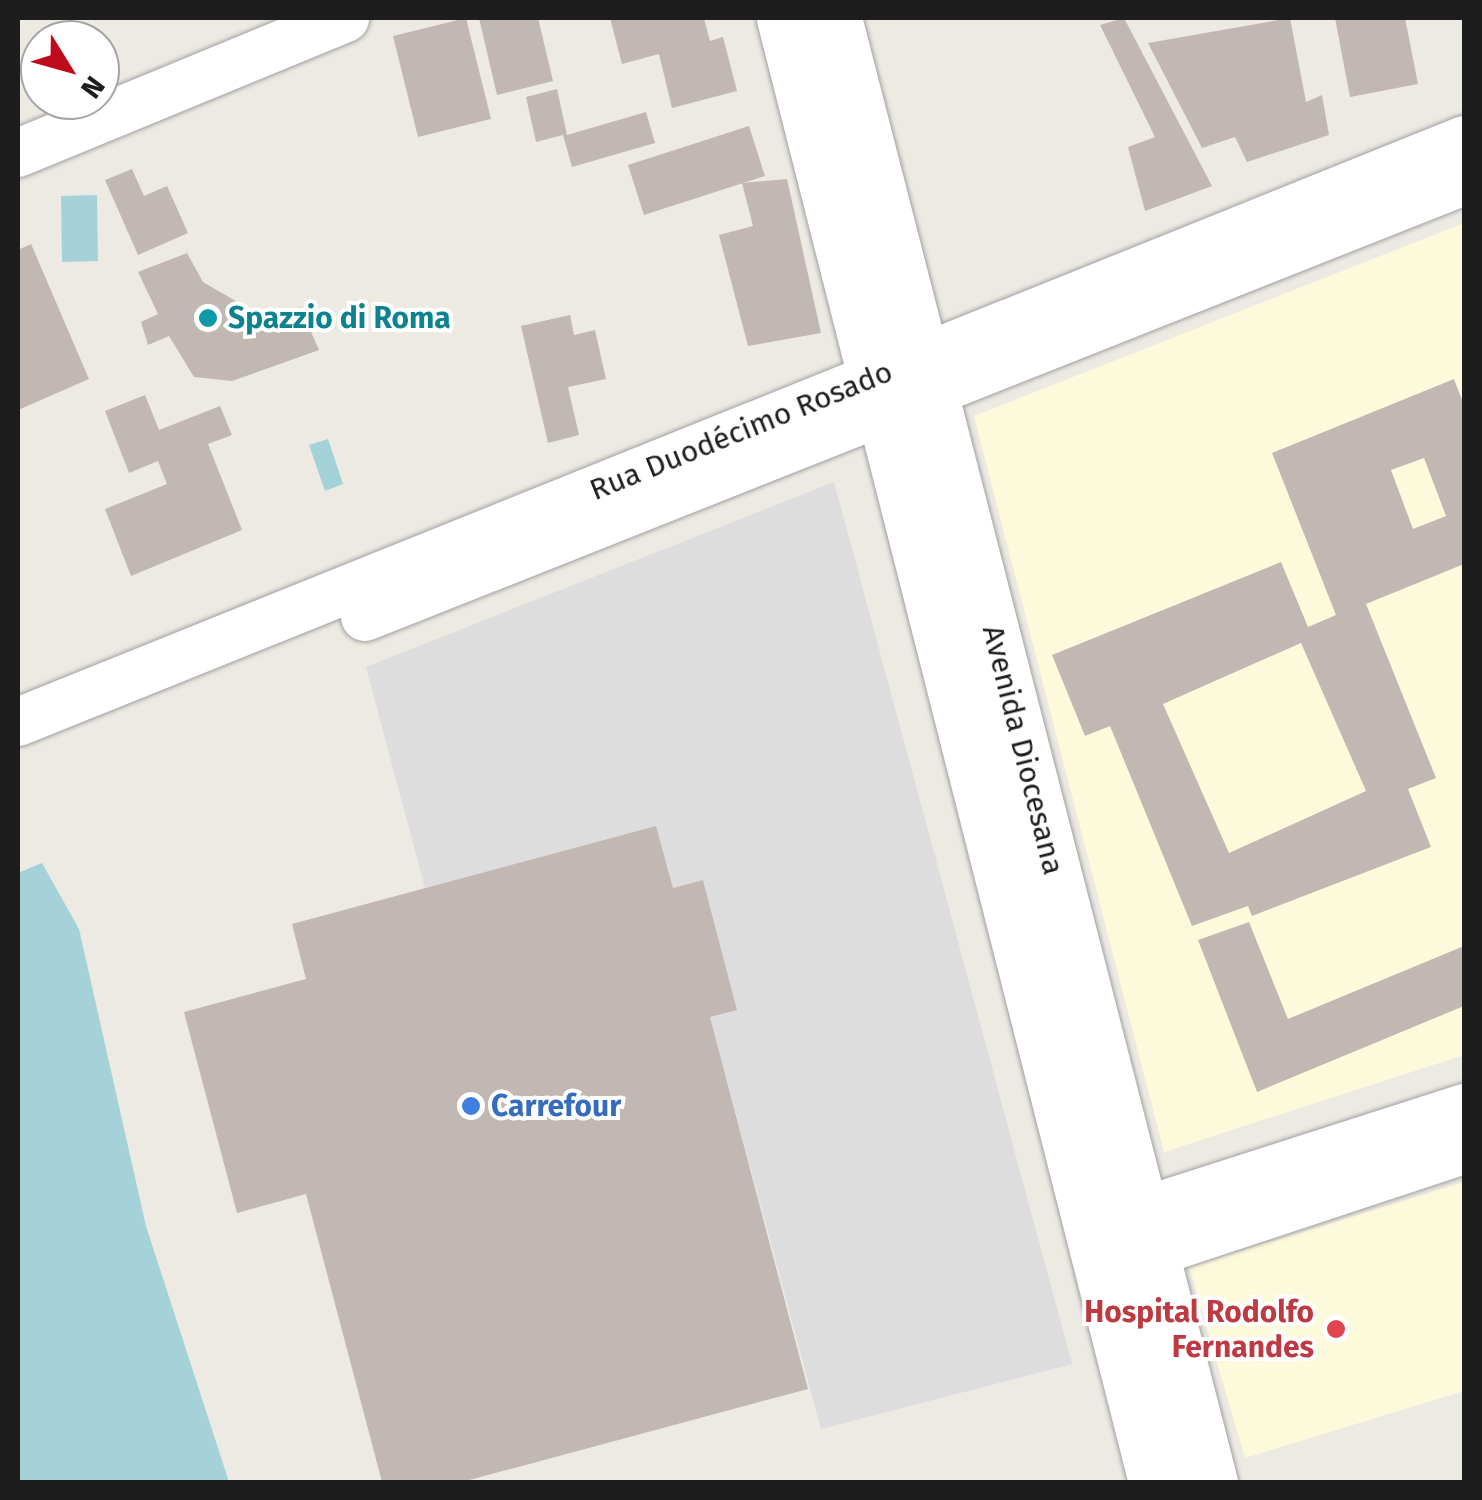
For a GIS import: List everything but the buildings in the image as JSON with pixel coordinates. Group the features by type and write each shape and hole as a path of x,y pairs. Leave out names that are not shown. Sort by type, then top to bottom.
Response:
{"street":[{"path":"18,153 345,18"},
{"name":"Avenida Diocesana","path":"784,18 903,386 1147,1234 1210,1482"},
{"name":"Avenida Diocesana","path":"834,18 903,386 1095,1248 1156,1482"},
{"name":"Rua Duodécimo Rosado","path":"18,755 903,386 1464,140"},
{"name":"Rua Duodécimo Rosado","path":"18,722 903,386 1464,181"},
{"path":"1147,1234 1464,1108"},
{"path":"1095,1248 1464,1150"}],"shaded area":[{"path":"1464,223 1464,1055 1164,1152 974,416"},
{"path":"834,482 1072,1364 821,1429 710,1017 737,1009 703,880 673,888 656,826 425,888 366,667"},
{"name":"Hospital Rodolfo Fernandes","path":"1464,1182 1464,1391 1245,1458 1189,1267"}],"water":[{"path":"97,195 98,261 62,262 61,196"},
{"path":"328,439 343,484 325,491 309,445"},
{"path":"42,863 79,929 146,1226 229,1482 18,1482 18,873"}],"place":[{"name":"Spazzio di Roma","path":"208,318"},
{"name":"Carrefour","path":"471,1106"},
{"name":"Hospital Rodolfo Fernandes","path":"1336,1329"}]}
